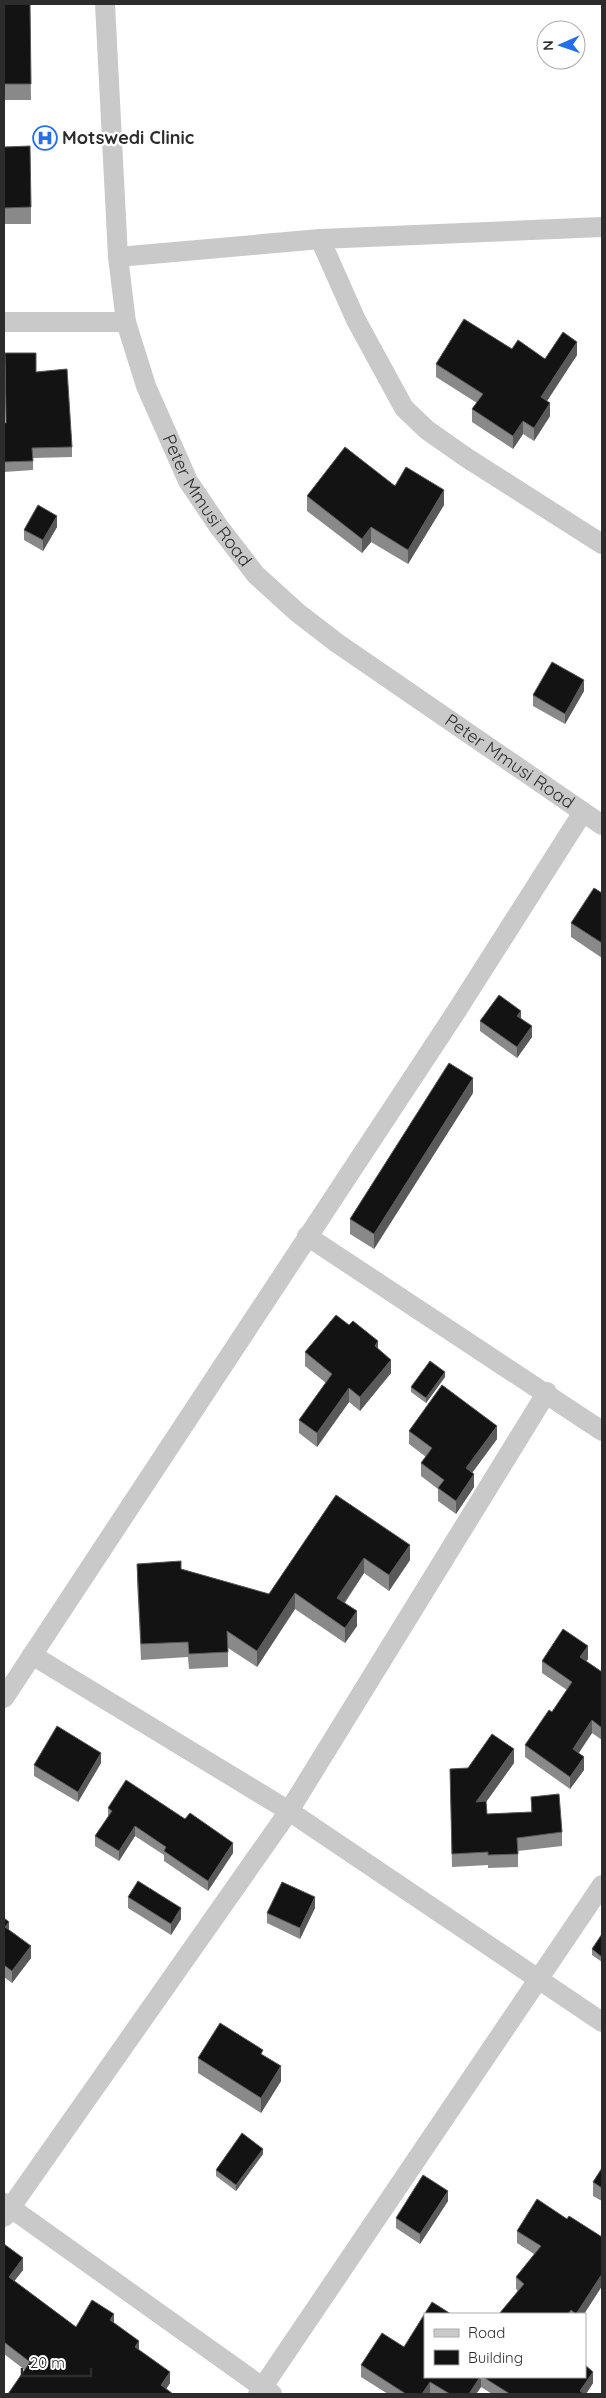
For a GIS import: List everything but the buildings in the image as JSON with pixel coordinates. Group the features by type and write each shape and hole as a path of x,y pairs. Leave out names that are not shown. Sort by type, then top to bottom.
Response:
{"street":[{"name":"Peter Mmusi Road","path":"105,4 118,257 126,322 146,386 188,481 219,527 256,575 298,613 336,643 602,825"},
{"path":"118,257 320,239 602,227"},
{"path":"320,239 356,320 404,408 427,430 467,458 602,544"},
{"path":"4,322 126,322"},
{"path":"4,1698 454,1015 583,812"},
{"path":"307,1236 547,1392 602,1430"},
{"path":"547,1392 289,1811 6,2209 264,2392 540,1980 602,1884"},
{"path":"32,1655 289,1811 602,2022"}],"place":[{"name":"Motswedi Clinic","path":"45,138"}]}
